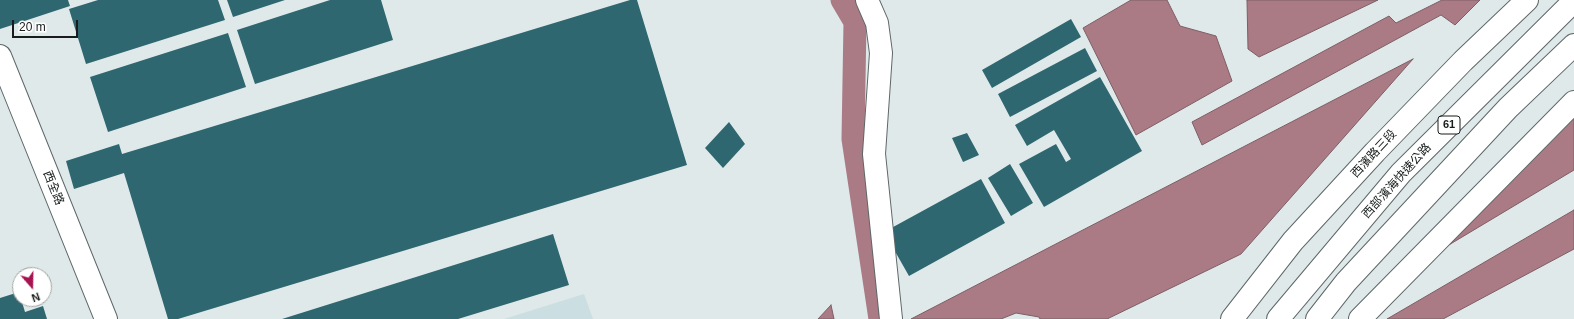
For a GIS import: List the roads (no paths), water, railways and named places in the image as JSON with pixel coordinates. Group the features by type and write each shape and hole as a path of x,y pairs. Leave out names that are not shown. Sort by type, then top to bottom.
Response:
{"main road":[{"path":"867,0 877,23 881,53 874,154 891,319"},
{"name":"西濱路三段","path":"1232,319 1293,242 1375,152 1463,61 1527,0"},
{"name":"西部濱海快速公路","path":"1278,319 1401,173 1574,1"},
{"name":"61","path":"1317,319 1346,282 1508,108 1574,45"},
{"name":"西全路","path":"0,56 106,319"},
{"path":"1360,319 1574,102"}],"waterway":[{"path":"842,0 855,22 853,139 880,319"}]}
